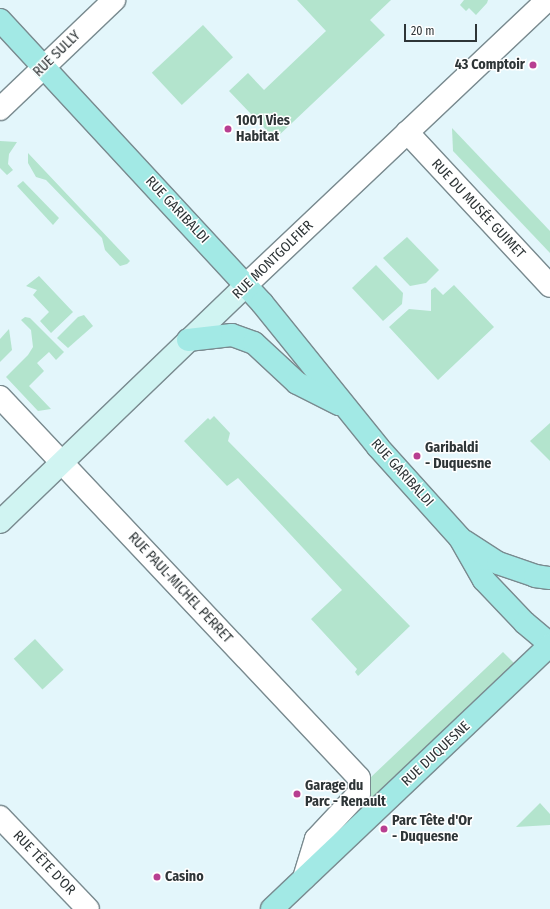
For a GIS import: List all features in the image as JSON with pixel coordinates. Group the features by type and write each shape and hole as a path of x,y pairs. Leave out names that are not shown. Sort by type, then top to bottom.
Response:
{"main road":[{"name":"RUE GARIBALDI","path":"0,20 246,285 346,407 460,538 484,580 525,623 550,644"},
{"name":"RUE MONTGOLFIER","path":"0,522 246,285"},
{"name":"RUE GARIBALDI","path":"188,340 232,336 254,343 297,383 346,407"},
{"name":"RUE GARIBALDI","path":"460,538 498,563 535,576 550,578"},
{"name":"RUE DUQUESNE","path":"272,909 550,644"}],"street":[{"name":"RUE SULLY","path":"4,97 44,67 114,0"},
{"name":"RUE MONTGOLFIER","path":"246,285 407,132 545,4"},
{"name":"RUE DU MUSÉE GUIMET","path":"407,132 550,286"},
{"name":"RUE PAUL-MICHEL PERRET","path":"0,397 359,778"},
{"name":"RUE DUQUESNE","path":"304,878 316,839 359,793 359,778"},
{"name":"RUE TÊTE D'OR","path":"0,817 88,909"}],"green space":[{"path":"297,0 391,0 370,20 385,35 275,139 229,91 248,73 264,90 326,31"},
{"path":"464,0 488,0 476,15 469,8 466,11 460,5"},
{"path":"203,25 233,57 182,105 152,73"},
{"path":"452,128 550,231 550,253 453,151"},
{"path":"0,141 17,142 9,154 8,164 13,170 7,175 0,168"},
{"path":"28,153 130,261 127,264 120,266 105,250 102,238 46,180 36,177 28,163"},
{"path":"23,181 59,218 53,225 17,186"},
{"path":"407,237 439,270 426,283 410,286 383,258"},
{"path":"376,265 403,293 402,304 383,321 352,288"},
{"path":"39,276 73,312 51,333 40,321 49,312 33,295 37,290 26,286"},
{"path":"454,285 494,327 438,380 389,327 409,309 431,311 431,290 435,287 443,295"},
{"path":"84,315 93,326 68,348 57,338 78,317"},
{"path":"25,317 30,318 64,352 56,360 49,352 37,363 44,371 29,386 51,409 38,411 6,377 28,355 33,347 31,330 21,320"},
{"path":"9,329 12,350 0,362 0,339"},
{"path":"214,416 230,433 228,441 410,626 358,676 355,672 357,669 311,619 342,590 238,478 227,486 184,441 208,418 210,420"},
{"path":"550,423 550,461 530,441"},
{"path":"35,639 64,670 42,689 14,659"},
{"path":"503,652 514,663 363,806 359,802 371,788 370,778"},
{"path":"540,803 550,814 550,825 516,827"}],"place":[{"name":"43 Comptoir","path":"533,65"},
{"name":"1001 Vies Habitat","path":"228,129"},
{"name":"Garibaldi - Duquesne","path":"417,456"},
{"name":"Garage du Parc - Renault","path":"297,794"},
{"name":"Parc Tête d'Or - Duquesne","path":"384,829"},
{"name":"Casino","path":"157,877"}]}
